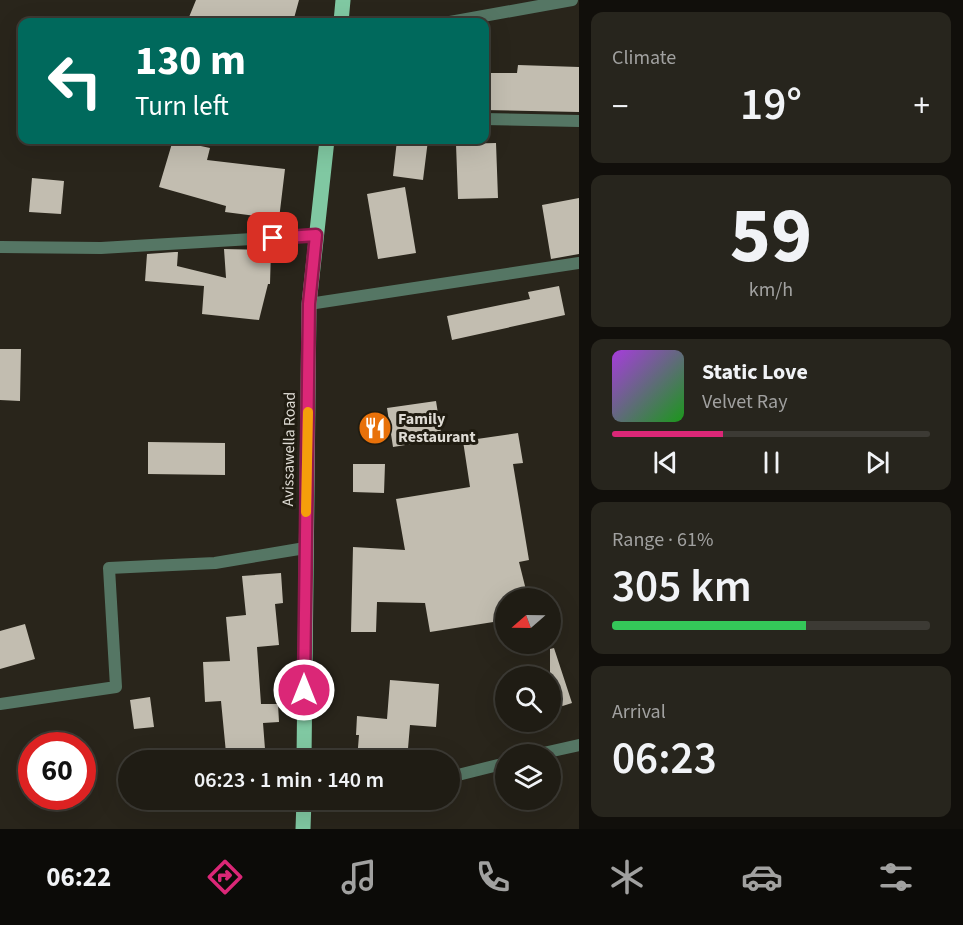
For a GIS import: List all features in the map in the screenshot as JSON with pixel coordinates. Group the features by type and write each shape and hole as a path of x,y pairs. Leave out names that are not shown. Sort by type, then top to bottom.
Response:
{"main road":[{"path":"341,18 343,0"},
{"name":"Avissawella Road","path":"304,750 309,304 327,144"},
{"path":"303,810 303,829"}],"street":[{"path":"472,18 572,0"},
{"path":"489,119 579,121"},
{"path":"0,247 101,248 316,235"},
{"path":"309,304 579,263"},
{"path":"0,704 116,687 109,568 215,563 305,548"},
{"path":"561,749 579,745"},
{"path":"460,774 495,766"}],"building":[{"path":"196,0 299,0 294,18 189,18"},
{"path":"518,65 579,67 579,112 489,110 489,73 517,73"},
{"path":"496,143 498,198 458,199 456,144"},
{"path":"172,144 192,144 210,148 207,160 285,169 279,219 225,212 226,206 159,187"},
{"path":"397,144 428,144 423,180 393,176"},
{"path":"32,178 64,181 61,214 29,212"},
{"path":"405,187 416,253 378,259 367,194"},
{"path":"579,198 579,254 551,259 542,205"},
{"path":"224,249 271,250 270,284 268,284 259,320 202,314 204,286 145,281 147,254 175,252 178,252 177,266 226,278"},
{"path":"559,286 565,315 452,340 447,316 530,299 528,292"},
{"path":"0,349 21,349 20,401 0,400"},
{"path":"436,401 442,439 393,447 387,408"},
{"path":"518,433 523,463 513,464 529,560 519,562 526,588 495,588 495,622 430,632 425,603 377,602 376,632 351,632 353,547 405,550 396,499 470,487 463,441"},
{"path":"148,442 225,443 225,475 148,474"},
{"path":"353,464 385,464 384,493 353,492"},
{"path":"281,573 283,603 275,604 279,645 257,647 261,704 278,704 279,722 263,723 265,749 226,750 221,701 205,702 203,662 230,661 226,617 246,615 242,576"},
{"path":"25,624 35,659 0,669 0,631"},
{"path":"550,654 556,654 560,666 550,666"},
{"path":"561,669 572,703 561,706"},
{"path":"390,680 439,684 436,727 410,725 408,750 358,750 357,716 387,719"},
{"path":"150,697 154,727 134,729 130,700"}],"slow traffic":[{"path":"306,512 308,412"}],"place":[{"name":"Family Restaurant","path":"375,428"}],"route":[{"path":"273,238 316,235 309,304 304,690"}]}
